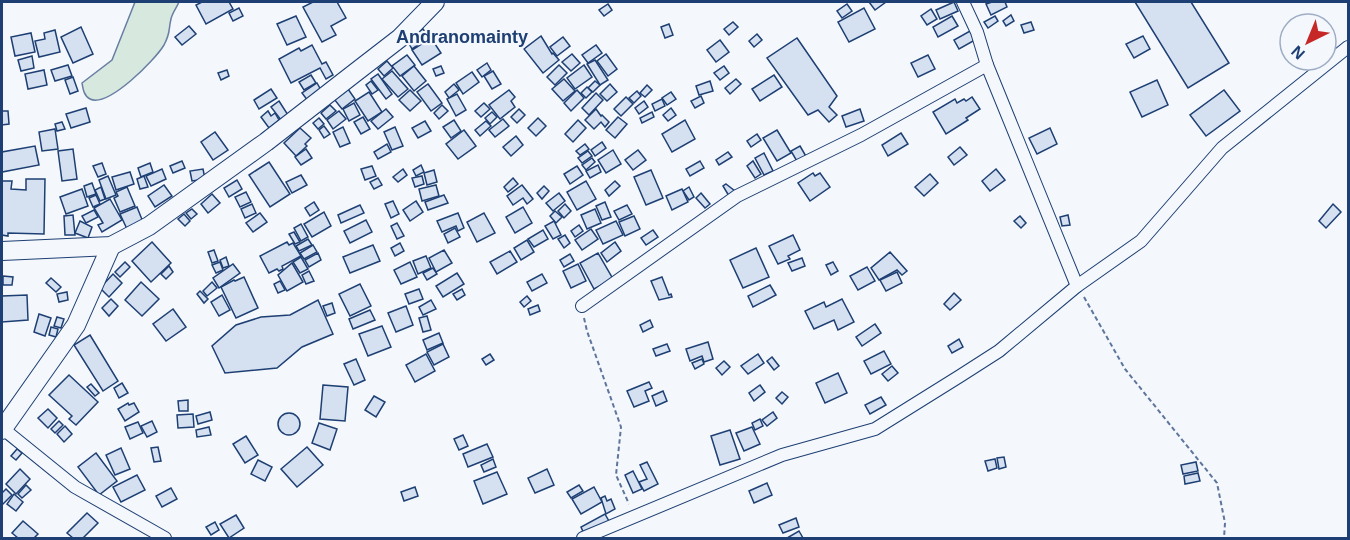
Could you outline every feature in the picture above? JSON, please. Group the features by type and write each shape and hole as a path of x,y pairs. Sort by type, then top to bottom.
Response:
{"main road":[{"path":"2,251 111,246 149,226 266,142 399,38 435,2"},
{"path":"2,429 76,325 111,246"}],"street":[{"path":"963,2 977,32 987,65 1077,286"},
{"path":"583,538 782,455 875,429 999,351 1077,286 1141,241 1222,148 1348,47"},
{"path":"582,306 737,196 861,135 987,65"},
{"path":"2,429 75,487 165,538"}],"path":[{"path":"1077,286 1125,369 1217,483 1225,524 1224,538"},
{"path":"582,306 587,331 621,427 616,475 635,516"}],"shaded area":[{"path":"135,2 179,2 172,17 166,41 151,61 119,90 98,100 90,99 83,90 82,83 112,60"}],"building":[{"path":"202,2 229,2 233,9 206,24 196,5"},
{"path":"313,2 337,2 346,18 331,26 336,35 322,42 303,7"},
{"path":"869,2 886,2 875,10"},
{"path":"954,2 958,11 940,19 936,10"},
{"path":"1005,2 1007,7 991,15 986,4"},
{"path":"1135,2 1191,2 1229,63 1188,88"},
{"path":"608,4 612,10 604,16 599,10"},
{"path":"847,4 852,11 842,18 837,11"},
{"path":"239,8 243,16 233,21 229,13"},
{"path":"864,8 875,29 849,42 838,22"},
{"path":"931,9 937,19 927,25 921,16"},
{"path":"1011,15 1014,21 1006,26 1003,21"},
{"path":"296,16 306,37 287,45 277,24"},
{"path":"952,16 958,26 938,37 933,27"},
{"path":"995,16 998,21 988,28 984,22"},
{"path":"733,22 738,27 729,35 724,29"},
{"path":"1031,22 1034,30 1024,33 1021,25"},
{"path":"669,24 673,35 665,38 661,27"},
{"path":"189,26 196,34 182,45 175,37"},
{"path":"81,27 93,54 73,63 61,37"},
{"path":"423,29 429,38 412,49 407,40"},
{"path":"55,30 60,52 39,57 35,41 45,39 44,33"},
{"path":"970,31 975,40 959,49 954,40"},
{"path":"31,33 35,52 15,56 11,37"},
{"path":"757,34 762,40 754,47 749,41"},
{"path":"541,36 552,54 559,60 543,73 524,49"},
{"path":"1143,36 1150,49 1134,58 1126,44"},
{"path":"563,37 570,46 557,56 550,47"},
{"path":"431,38 441,53 422,65 412,50"},
{"path":"797,38 837,96 829,107 837,115 829,122 818,110 808,115 767,58"},
{"path":"720,40 729,52 716,62 707,50"},
{"path":"312,45 322,64 326,62 333,75 326,79 320,68 291,83 279,59 299,48 301,51"},
{"path":"596,45 602,53 588,63 582,55"},
{"path":"572,54 580,63 571,71 562,62"},
{"path":"606,54 617,69 608,76 597,61"},
{"path":"407,55 415,65 400,76 392,66"},
{"path":"928,55 935,69 918,77 911,63"},
{"path":"32,56 34,68 21,71 18,60"},
{"path":"595,60 608,80 600,85 587,64"},
{"path":"387,61 393,68 384,76 378,69"},
{"path":"487,63 491,70 482,77 477,70"},
{"path":"68,65 72,76 55,81 51,70"},
{"path":"559,65 567,73 555,85 547,77"},
{"path":"584,65 592,77 575,89 567,78"},
{"path":"414,66 426,81 414,91 402,76"},
{"path":"441,66 444,73 436,76 433,69"},
{"path":"724,66 729,73 720,80 714,73"},
{"path":"44,70 47,85 28,89 25,74"},
{"path":"227,70 229,76 221,80 218,73"},
{"path":"392,71 408,89 398,97 382,79"},
{"path":"493,71 501,84 492,89 484,76"},
{"path":"472,72 479,82 463,94 456,83"},
{"path":"378,74 392,94 386,99 371,79"},
{"path":"311,75 316,83 304,90 299,82"},
{"path":"774,75 782,87 760,101 752,89"},
{"path":"73,77 78,91 70,94 65,80"},
{"path":"564,79 575,91 563,101 552,89"},
{"path":"736,79 741,84 730,94 725,88"},
{"path":"1157,80 1168,105 1142,117 1130,92"},
{"path":"371,81 378,90 372,94 366,85"},
{"path":"595,81 600,85 593,92 588,88"},
{"path":"710,81 713,91 699,95 696,86"},
{"path":"317,83 322,92 308,101 302,93"},
{"path":"428,84 442,103 431,111 417,92"},
{"path":"454,84 459,90 449,98 445,92"},
{"path":"610,84 617,92 607,101 600,94"},
{"path":"647,85 652,90 645,97 640,93"},
{"path":"587,87 592,92 586,98 581,93"},
{"path":"271,89 277,98 259,109 254,100"},
{"path":"348,89 355,99 342,109 334,99"},
{"path":"410,90 421,101 410,111 399,100"},
{"path":"509,90 515,97 511,101 515,107 500,119 489,105"},
{"path":"577,90 584,98 571,111 564,103"},
{"path":"1224,90 1240,111 1206,136 1190,115"},
{"path":"637,91 641,96 634,103 629,98"},
{"path":"369,92 382,112 368,121 355,101"},
{"path":"671,92 676,99 667,105 662,98"},
{"path":"596,93 603,100 589,115 582,108"},
{"path":"457,94 466,110 456,116 447,99"},
{"path":"701,96 704,103 695,108 691,101"},
{"path":"626,97 633,104 621,116 614,109"},
{"path":"972,97 980,109 946,134 933,112 955,99 957,103"},
{"path":"662,99 665,106 655,111 652,104"},
{"path":"279,101 288,115 281,120 271,107"},
{"path":"644,101 648,107 639,114 635,108"},
{"path":"354,103 360,115 349,121 343,109"},
{"path":"484,103 490,109 481,117 475,111"},
{"path":"330,105 336,111 326,119 321,113"},
{"path":"442,105 448,111 439,119 434,113"},
{"path":"86,108 90,122 71,128 66,114"},
{"path":"671,108 676,115 668,121 663,115"},
{"path":"386,109 393,117 378,129 371,121"},
{"path":"519,109 525,115 517,123 511,117"},
{"path":"596,109 609,122 605,127 601,122 594,129 585,120"},
{"path":"860,109 864,121 846,127 842,116"},
{"path":"2,111 8,111 9,124 2,125"},
{"path":"268,111 271,116 275,113 279,120 269,128 261,117"},
{"path":"339,111 346,119 333,129 327,120"},
{"path":"492,112 497,117 490,124 485,118"},
{"path":"652,112 654,117 642,123 640,118"},
{"path":"363,117 370,129 361,134 354,122"},
{"path":"618,117 627,124 615,138 606,130"},
{"path":"319,118 324,124 318,129 313,123"},
{"path":"538,118 546,126 536,136 528,128"},
{"path":"503,119 509,126 495,137 489,130"},
{"path":"454,120 461,131 451,138 443,127"},
{"path":"578,120 586,128 573,142 565,134"},
{"path":"685,120 695,139 672,152 662,134"},
{"path":"425,121 431,131 418,138 412,128"},
{"path":"486,121 491,126 480,136 475,130"},
{"path":"62,122 65,129 57,131 55,124"},
{"path":"324,126 330,134 324,138 319,130"},
{"path":"343,127 350,143 340,147 333,132"},
{"path":"395,127 403,146 392,150 384,132"},
{"path":"300,128 311,138 305,144 307,146 296,156 284,143"},
{"path":"1050,128 1057,144 1037,154 1029,138"},
{"path":"55,129 58,149 42,151 39,132"},
{"path":"464,130 476,146 458,159 446,144"},
{"path":"777,130 791,153 777,161 763,138"},
{"path":"215,132 228,150 213,160 201,142"},
{"path":"901,133 908,144 888,156 882,145"},
{"path":"757,134 761,140 751,147 747,141"},
{"path":"516,136 523,145 511,156 503,147"},
{"path":"602,142 606,148 595,156 591,150"},
{"path":"387,144 391,152 378,159 374,152"},
{"path":"585,144 589,149 580,155 576,151"},
{"path":"35,146 39,165 2,172 2,152"},
{"path":"800,146 807,158 798,163 791,151"},
{"path":"960,147 967,155 954,165 948,157"},
{"path":"73,149 77,179 62,181 58,151"},
{"path":"306,149 312,158 301,165 295,157"},
{"path":"613,150 621,164 606,173 598,160"},
{"path":"638,150 646,160 633,170 625,160"},
{"path":"588,151 592,156 582,163 578,158"},
{"path":"728,152 732,157 719,165 716,160"},
{"path":"764,153 773,171 764,175 755,158"},
{"path":"592,158 595,162 586,170 582,165"},
{"path":"182,161 185,168 173,173 170,166"},
{"path":"700,161 704,168 690,176 686,169"},
{"path":"753,161 761,174 755,178 747,166"},
{"path":"269,162 290,194 270,207 249,175"},
{"path":"102,163 106,174 98,177 93,166"},
{"path":"150,163 153,172 141,177 138,168"},
{"path":"421,165 424,172 416,176 413,170"},
{"path":"598,165 601,172 590,178 586,171"},
{"path":"372,166 376,176 365,180 361,169"},
{"path":"577,166 583,175 570,184 564,174"},
{"path":"162,169 166,179 151,186 146,176"},
{"path":"203,169 205,179 192,181 190,171"},
{"path":"403,169 407,175 398,182 393,177"},
{"path":"996,169 1005,180 990,191 982,181"},
{"path":"434,170 437,182 427,185 424,173"},
{"path":"651,170 663,198 646,205 634,177"},
{"path":"130,172 134,184 116,190 112,177"},
{"path":"813,173 815,176 820,173 830,187 810,201 798,183"},
{"path":"930,174 938,183 924,196 915,187"},
{"path":"301,175 307,185 292,193 286,182"},
{"path":"108,176 116,195 106,199 99,180"},
{"path":"144,176 148,187 140,189 137,179"},
{"path":"422,176 424,184 415,187 412,178"},
{"path":"378,178 382,185 374,189 370,182"},
{"path":"513,178 518,184 508,192 504,187"},
{"path":"26,179 45,179 44,234 8,233 8,236 2,235 2,181 12,181 11,189 26,190"},
{"path":"237,180 242,189 229,197 224,188"},
{"path":"586,181 596,199 577,210 567,192"},
{"path":"615,181 620,186 609,196 605,190"},
{"path":"92,183 96,194 87,197 84,186"},
{"path":"726,184 735,191 729,196 723,186"},
{"path":"164,185 172,196 155,207 148,196"},
{"path":"436,185 439,196 422,201 419,189"},
{"path":"522,185 533,199 527,204 523,198 513,205 507,196"},
{"path":"544,186 549,191 542,199 537,193"},
{"path":"101,187 105,199 100,201 95,190"},
{"path":"127,187 135,206 120,212 114,198 118,196 116,192"},
{"path":"689,187 694,197 689,200 683,191"},
{"path":"82,189 88,206 66,214 60,197"},
{"path":"682,189 688,202 672,210 666,196"},
{"path":"246,192 251,202 240,207 235,197"},
{"path":"559,193 565,201 553,211 546,203"},
{"path":"701,193 710,204 705,208 696,198"},
{"path":"212,194 220,203 208,213 201,204"},
{"path":"96,195 100,204 93,207 89,198"},
{"path":"444,195 448,203 428,210 425,202"},
{"path":"110,199 122,220 102,232 98,225 103,223 94,208"},
{"path":"393,201 399,214 391,218 385,204"},
{"path":"416,201 423,212 410,221 403,210"},
{"path":"314,202 319,210 310,216 305,208"},
{"path":"605,202 611,217 602,220 596,206"},
{"path":"252,204 256,213 245,218 241,209"},
{"path":"565,204 571,211 564,218 558,211"},
{"path":"1333,204 1341,212 1326,228 1319,221"},
{"path":"360,205 364,213 341,223 338,215"},
{"path":"627,205 632,214 619,220 614,211"},
{"path":"137,207 143,222 127,229 120,214"},
{"path":"523,207 532,223 515,233 506,217"},
{"path":"192,209 197,214 191,219 186,213"},
{"path":"595,209 601,223 587,229 581,215"},
{"path":"94,210 98,217 86,223 82,216"},
{"path":"555,211 562,217 556,223 550,216"},
{"path":"324,212 331,226 312,237 304,224"},
{"path":"260,213 267,222 253,232 246,223"},
{"path":"458,213 464,228 458,231 456,226 442,232 437,221"},
{"path":"484,213 495,233 477,242 467,222"},
{"path":"184,214 190,221 185,226 178,219"},
{"path":"73,215 75,235 65,235 64,216"},
{"path":"1068,215 1070,225 1062,226 1060,217"},
{"path":"634,216 640,229 625,236 619,222"},
{"path":"1020,216 1026,223 1021,228 1014,221"},
{"path":"366,220 372,232 350,243 344,231"},
{"path":"80,221 92,227 88,238 75,233"},
{"path":"554,221 561,235 553,239 545,226"},
{"path":"616,221 623,235 603,244 596,230"},
{"path":"397,223 404,236 397,239 391,226"},
{"path":"301,224 308,237 301,241 294,228"},
{"path":"579,225 583,231 575,237 571,231"},
{"path":"455,228 460,237 448,243 444,234"},
{"path":"591,229 598,239 582,250 575,240"},
{"path":"543,230 548,239 534,247 528,239"},
{"path":"653,230 658,237 646,245 641,238"},
{"path":"294,232 300,242 295,244 289,234"},
{"path":"565,235 570,243 564,248 558,239"},
{"path":"793,235 800,250 788,256 790,259 778,264 769,246"},
{"path":"308,239 312,245 299,251 296,246"},
{"path":"527,240 534,252 521,260 514,248"},
{"path":"152,242 171,263 151,282 132,261"},
{"path":"287,242 289,245 293,243 301,256 282,266 283,269 269,273 260,256"},
{"path":"615,242 621,251 607,262 601,253"},
{"path":"400,243 404,251 395,256 391,248"},
{"path":"313,245 317,252 304,259 300,253"},
{"path":"373,245 380,261 350,273 343,257"},
{"path":"756,248 769,277 743,288 730,260"},
{"path":"214,250 218,261 212,263 208,252"},
{"path":"444,250 452,263 436,272 429,258"},
{"path":"510,251 517,262 497,274 490,262"},
{"path":"890,252 907,271 902,275 897,270 879,280 871,268"},
{"path":"318,253 321,260 309,267 305,260"},
{"path":"598,253 613,279 594,289 580,263"},
{"path":"570,254 574,261 564,267 560,260"},
{"path":"426,256 431,268 418,274 413,261"},
{"path":"226,257 229,266 223,268 220,260"},
{"path":"301,257 308,269 300,273 293,262"},
{"path":"802,258 805,266 792,271 788,263"},
{"path":"125,262 130,267 120,277 115,272"},
{"path":"220,262 223,270 216,273 212,265"},
{"path":"410,262 417,277 401,284 394,270"},
{"path":"833,262 838,271 831,275 826,265"},
{"path":"292,263 303,282 287,291 278,275"},
{"path":"233,264 240,273 219,288 213,278"},
{"path":"578,264 586,281 571,288 563,271"},
{"path":"169,266 173,272 166,279 161,274"},
{"path":"867,267 875,281 858,290 850,276"},
{"path":"433,268 437,274 427,280 423,273"},
{"path":"309,271 314,281 306,284 302,275"},
{"path":"897,272 902,283 886,291 880,280"},
{"path":"457,273 464,284 443,297 436,286"},
{"path":"113,274 122,283 109,297 100,288"},
{"path":"542,274 547,283 532,291 527,282"},
{"path":"3,276 13,277 12,285 3,285"},
{"path":"244,277 258,308 236,318 221,287"},
{"path":"662,277 672,297 659,300 651,281"},
{"path":"51,278 61,287 56,292 46,283"},
{"path":"280,281 285,290 278,293 274,284"},
{"path":"141,282 159,299 142,316 125,300"},
{"path":"212,282 217,288 207,296 203,291"},
{"path":"360,284 371,306 350,316 339,294"},
{"path":"770,285 776,295 753,307 748,296"},
{"path":"419,289 423,299 409,304 405,294"},
{"path":"462,289 465,295 457,300 453,294"},
{"path":"200,291 208,299 204,303 197,294"},
{"path":"67,292 68,300 59,302 57,294"},
{"path":"954,293 961,300 950,310 944,304"},
{"path":"27,295 28,320 2,322 2,296"},
{"path":"222,295 230,310 219,316 211,302"},
{"path":"527,296 531,301 524,307 520,302"},
{"path":"111,299 118,306 109,316 102,308"},
{"path":"842,299 854,322 838,330 834,320 814,329 805,311 824,302 826,307"},
{"path":"318,300 333,334 302,347 277,368 225,373 212,346 236,325 261,317 290,315"},
{"path":"431,300 436,309 423,315 419,307"},
{"path":"332,303 335,313 327,316 323,306"},
{"path":"538,305 540,311 530,315 528,309"},
{"path":"406,306 413,325 396,332 388,313"},
{"path":"173,309 186,327 166,341 153,324"},
{"path":"370,310 375,320 353,329 349,319"},
{"path":"39,314 51,318 45,336 34,332"},
{"path":"427,316 431,330 423,332 419,318"},
{"path":"57,317 64,319 61,328 54,326"},
{"path":"650,320 653,327 643,332 640,325"},
{"path":"875,324 881,333 862,346 856,337"},
{"path":"382,326 391,347 368,356 359,334"},
{"path":"51,327 58,329 56,337 49,335"},
{"path":"439,333 443,343 427,350 423,340"},
{"path":"90,335 118,381 103,391 74,345"},
{"path":"959,339 963,347 952,353 948,346"},
{"path":"708,342 713,359 704,362 702,356 690,361 686,349"},
{"path":"443,344 449,357 434,365 427,352"},
{"path":"667,344 670,351 656,356 653,349"},
{"path":"884,351 891,364 871,374 864,361"},
{"path":"426,354 435,371 415,382 406,365"},
{"path":"490,354 494,360 486,365 482,359"},
{"path":"758,354 764,363 748,374 741,366"},
{"path":"772,357 779,366 774,370 767,361"},
{"path":"356,359 365,380 354,385 344,364"},
{"path":"702,359 704,364 695,369 692,363"},
{"path":"724,361 730,367 722,375 716,368"},
{"path":"892,366 898,373 888,381 882,374"},
{"path":"838,373 847,393 825,403 816,383"},
{"path":"69,375 98,402 76,425 69,419 72,416 49,395"},
{"path":"649,382 652,388 645,391 649,401 634,407 627,391"},
{"path":"122,383 128,393 119,398 114,388"},
{"path":"91,384 99,393 95,396 87,387"},
{"path":"323,385 348,387 345,421 320,419"},
{"path":"760,385 765,392 754,401 749,393"},
{"path":"663,391 667,401 656,406 652,396"},
{"path":"782,392 788,397 782,404 776,398"},
{"path":"374,396 385,402 376,417 365,410"},
{"path":"881,397 886,405 870,414 865,405"},
{"path":"188,400 188,411 179,411 178,401"},
{"path":"128,403 129,405 134,403 139,412 125,421 118,409"},
{"path":"48,409 57,418 48,428 38,418"},
{"path":"210,412 212,420 198,424 196,416"},
{"path":"773,412 777,418 767,426 762,420"},
{"path":"289,413 297,416 300,424 297,432 289,435 281,432 278,424 281,416"},
{"path":"193,414 194,427 178,428 177,415"},
{"path":"760,419 763,426 755,430 752,423"},
{"path":"59,421 63,425 55,433 51,429"},
{"path":"152,421 157,432 147,437 141,426"},
{"path":"138,422 143,433 130,439 125,427"},
{"path":"319,423 337,429 330,450 312,443"},
{"path":"65,426 72,434 64,442 57,434"},
{"path":"209,427 211,435 197,437 196,430"},
{"path":"752,427 760,444 744,451 736,433"},
{"path":"730,430 740,459 720,465 711,436"},
{"path":"463,435 468,446 459,450 454,439"},
{"path":"246,436 258,455 245,463 233,444"},
{"path":"487,444 493,457 468,467 463,454"},
{"path":"158,447 161,461 154,462 151,448"},
{"path":"307,447 323,465 297,487 281,469"},
{"path":"121,448 130,469 115,475 106,455"},
{"path":"17,449 22,453 16,460 11,456"},
{"path":"96,453 117,481 99,495 78,467"},
{"path":"1004,457 1006,467 999,469 997,458"},
{"path":"493,459 496,467 484,472 481,465"},
{"path":"995,459 997,468 988,471 985,461"},
{"path":"258,460 272,467 265,481 251,474"},
{"path":"647,462 658,484 644,491 639,482 647,479 640,465"},
{"path":"1196,462 1198,471 1183,474 1181,465"},
{"path":"20,469 30,479 16,494 6,484"},
{"path":"547,469 554,485 535,493 528,478"},
{"path":"633,471 642,489 633,493 625,475"},
{"path":"497,472 507,494 483,504 474,481"},
{"path":"1198,473 1200,481 1185,484 1184,476"},
{"path":"137,475 145,490 121,502 113,487"},
{"path":"767,483 772,495 754,503 749,491"},
{"path":"26,485 31,490 22,498 18,494"},
{"path":"579,485 583,491 571,498 567,492"},
{"path":"415,487 418,496 404,501 401,492"},
{"path":"594,487 602,502 581,514 572,499"},
{"path":"171,488 177,499 162,507 156,496"},
{"path":"6,489 12,495 2,505 2,493"},
{"path":"14,494 23,502 16,511 7,504"},
{"path":"605,496 607,501 611,499 615,509 606,514 601,498"},
{"path":"87,513 98,523 83,538 73,538 67,533"},
{"path":"605,514 610,523 585,536 581,527"},
{"path":"236,515 244,528 229,538 220,524"},
{"path":"796,518 799,527 783,533 779,525"},
{"path":"23,521 38,534 34,538 18,538 12,533"},
{"path":"215,522 219,530 211,535 206,527"},
{"path":"799,531 803,538 787,538"}],"district":[{"name":"Andranomainty","path":"462,37"}]}
